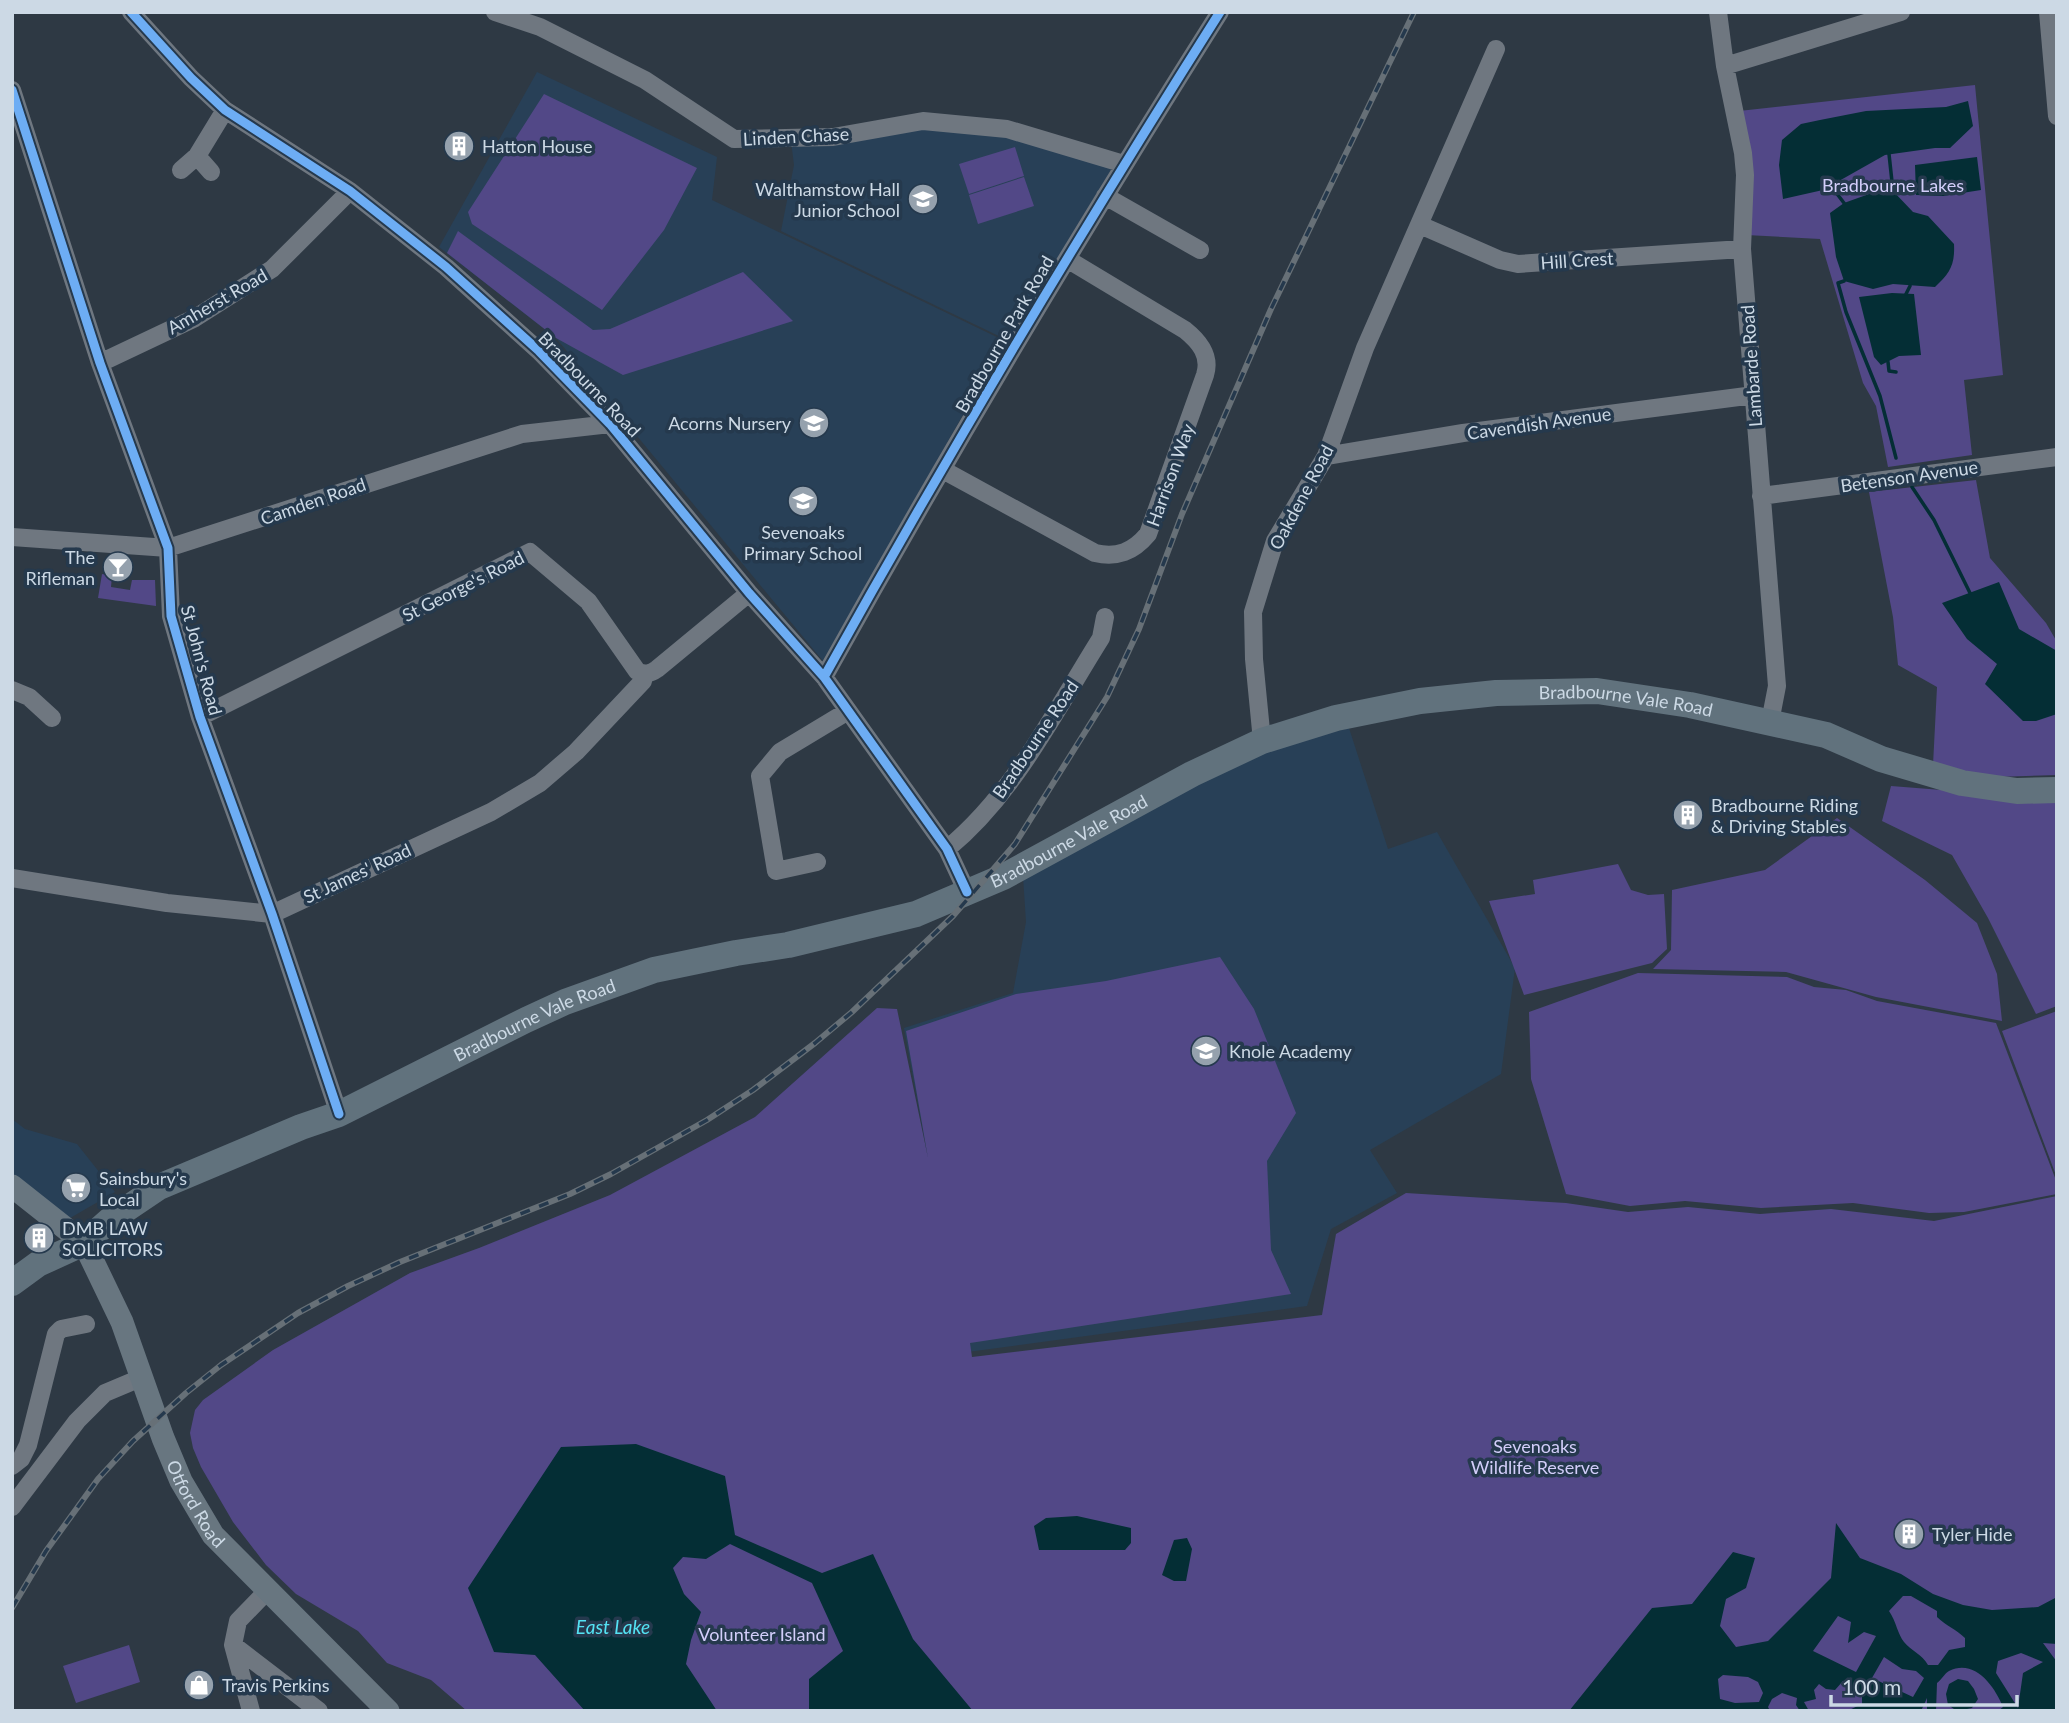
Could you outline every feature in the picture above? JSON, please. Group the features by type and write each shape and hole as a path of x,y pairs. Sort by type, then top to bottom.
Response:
{"highway":[{"name":"Bradbourne Vale Road","path":"12,1283 38,1264 84,1243 110,1220 159,1187 251,1147 339,1114 565,1002 654,970 788,945 916,914 1003,877 1192,774 1262,741 1336,718 1420,701 1496,693 1597,691 1690,705 1826,735 1881,760 1962,783 2017,791 2057,790"}],"main road":[{"path":"12,1186 84,1243"},
{"name":"Otford Road","path":"84,1243 113,1300 181,1481 213,1535 388,1711"}],"street":[{"name":"Bradbourne Road","path":"131,12 191,78 225,110 350,191 446,267 539,351 610,424 749,593 824,677 947,849 967,892"},
{"name":"Linden Chase","path":"495,12 540,27 645,80 734,139 832,137 923,121 1007,129 1124,164"},
{"name":"Bradbourne Park Road","path":"824,677 912,519 1124,164 1220,12"},
{"name":"Lambarde Road","path":"1718,12 1725,66 1743,153 1746,193 1742,249 1777,686 1770,722"},
{"path":"1725,66 1901,12"},
{"path":"2048,12 2057,116"},
{"name":"Oakdene Road","path":"1262,741 1254,659 1253,612 1275,541 1326,456 1365,348 1496,48"},
{"name":"St John's Road","path":"12,90 100,363 168,548 171,616 200,718 272,914 339,1114"},
{"path":"181,170 197,156 225,110"},
{"path":"197,156 211,172"},
{"name":"Amherst Road","path":"100,363 195,318 272,269 350,191"},
{"path":"1105,196 1200,250"},
{"name":"Hill Crest","path":"1420,225 1500,260 1518,264 1742,249"},
{"name":"Harrison Way","path":"943,470 1095,553 1111,555 1127,552 1141,543 1148,534 1206,375 1206,358 1198,341 1185,330 1067,259"},
{"name":"Cavendish Avenue","path":"1326,456 1463,433 1754,395"},
{"name":"Camden Road","path":"12,537 50,542 168,548 522,434 610,424"},
{"name":"Betenson Avenue","path":"1761,496 2057,457"},
{"name":"St George's Road","path":"200,718 530,552 588,601 637,671 644,674"},
{"path":"644,674 651,674 749,593"},
{"name":"Bradbourne Road","path":"947,849 970,830 1015,776 1101,638 1105,617"},
{"name":"St James' Road","path":"272,914 491,812 540,783 576,752 643,681 644,674"},
{"path":"12,690 29,697 52,718"},
{"path":"817,862 776,871 760,776 780,752 848,710"},
{"path":"12,878 167,903 272,914"},
{"path":"12,1466 21,1459 28,1445 55,1336 60,1330 86,1324"},
{"path":"12,1507 77,1421 105,1393 143,1377"},
{"path":"251,1711 233,1644 238,1621 268,1590"},
{"path":"233,1644 319,1711"}],"shaded area":[{"name":"Sevenoaks Primary School","path":"537,72 717,157 712,200 1005,341 823,661 556,338 439,247"},
{"path":"923,122 1006,133 1113,167 1009,338 1005,339 781,231 794,165 791,141"},
{"name":"Knole Academy","path":"1349,728 1388,849 1437,832 1515,968 1501,1074 1370,1150 1397,1193 1331,1229 1307,1306 960,1353 904,1028 1013,993 1026,922 1023,876 1166,800 1272,748"},
{"path":"12,1119 25,1129 77,1144 115,1192 65,1221 12,1182"}],"green space":[{"name":"Bradbourne Lakes","path":"1975,85 2003,375 1964,380 1972,455 1888,467 1876,406 1863,383 1820,239 1746,235 1739,111"},
{"path":"544,94 697,168 664,230 602,310 472,224 468,212"},
{"path":"1015,147 1024,176 969,194 959,164"},
{"path":"1024,177 1034,206 978,224 969,195"},
{"path":"458,231 593,330 610,329 743,272 793,321 623,375 556,338 447,253"},
{"path":"1976,480 1990,558 2046,623 2057,642 2057,775 1963,778 1933,765 1937,687 1898,665 1893,617 1869,492"},
{"path":"102,574 112,576 111,587 130,590 132,580 155,580 156,606 98,598"},
{"path":"1891,786 2057,799 2057,1006 2036,1014 1988,918 1952,855 1882,821"},
{"path":"1837,818 1925,880 1977,923 1997,974 2002,1021 1876,997 1786,972 1653,969 1671,950 1672,890 1765,870"},
{"path":"1618,864 1631,890 1648,895 1664,894 1667,949 1652,963 1524,995 1489,901 1535,894 1533,880"},
{"name":"Sevenoaks Wildlife Reserve","path":"1220,957 1254,1009 1296,1113 1267,1161 1271,1250 1291,1294 970,1343 972,1357 1322,1315 1336,1234 1406,1193 1566,1203 1628,1212 1688,1207 1760,1214 1831,1209 1934,1221 2057,1196 2057,1711 467,1711 431,1680 387,1663 358,1631 296,1594 266,1565 233,1522 201,1467 190,1433 195,1410 203,1400 273,1350 410,1273 610,1195 755,1117 877,1008 897,1009 928,1158 906,1031 1016,994 1106,981"},
{"path":"1638,973 1787,977 1814,987 1846,990 1877,1001 1996,1023 2057,1183 2057,1194 1964,1212 1929,1213 1853,1203 1761,1208 1685,1201 1630,1206 1566,1194 1531,1079 1529,1012"},
{"path":"2057,1011 2057,1178 2002,1031"},
{"path":"129,1645 140,1682 76,1703 63,1666"}],"water":[{"path":"1968,101 1973,126 1950,148 1885,155 1823,190 1783,199 1779,165 1782,140 1801,124 1866,111 1946,107"},
{"path":"1977,157 1981,190 1943,196 1916,195 1915,165"},
{"path":"1883,189 1893,191 1913,212 1928,216 1954,244 1951,268 1935,287 1893,284 1873,289 1844,281 1836,257 1830,213 1844,203"},
{"path":"1892,293 1914,294 1921,355 1899,356 1881,365 1874,357 1859,297"},
{"path":"1999,582 2019,629 2057,651 2057,714 2036,721 2023,721 1985,684 1997,664 1967,639 1942,603"},
{"name":"East Lake","path":"636,1444 725,1476 735,1535 822,1573 873,1554 913,1639 973,1711 809,1711 809,1679 843,1651 812,1583 730,1544 706,1559 683,1557 673,1568 684,1594 701,1612 686,1664 717,1711 585,1711 535,1655 494,1652 468,1588 561,1447"},
{"path":"1077,1516 1131,1528 1131,1543 1125,1550 1039,1550 1034,1526 1046,1518"},
{"path":"1836,1523 1860,1558 1901,1574 1933,1594 1963,1605 1992,1610 2038,1607 2057,1597 2057,1644 2043,1643 2057,1662 2057,1711 1998,1711 2003,1707 1989,1683 1975,1671 1958,1668 1948,1672 1937,1683 1936,1711 1927,1711 1927,1698 1921,1711 1847,1711 1862,1704 1862,1697 1847,1692 1850,1684 1843,1681 1835,1690 1826,1689 1819,1684 1814,1690 1816,1699 1804,1702 1809,1711 1800,1711 1796,1705 1797,1698 1782,1693 1772,1699 1768,1707 1770,1711 1569,1711 1652,1608 1692,1604 1733,1552 1755,1558 1746,1588 1726,1599 1720,1626 1736,1647 1768,1641 1831,1578","holes":["1903,1596 1911,1596 1937,1611 1937,1617 1965,1638 1965,1647 1949,1650 1938,1665 1928,1665 1904,1642 1889,1611","1838,1616 1851,1622 1848,1643 1864,1632 1876,1636 1856,1672 1813,1651","2021,1653 2043,1662 2023,1673 2018,1708 1996,1673 1998,1661","1884,1657 1902,1669 1916,1671 1924,1678 1913,1697 1872,1678","1723,1675 1748,1677 1758,1682 1763,1693 1759,1702 1735,1703 1720,1699 1718,1679"]},
{"path":"1187,1538 1192,1549 1186,1581 1174,1581 1162,1575 1174,1540"},
{"path":"1958,1679 1968,1681 1974,1689 1978,1699 1972,1708 1957,1711 1948,1705 1946,1694 1949,1684"}],"waterway":[{"path":"1889,154 1893,191"},
{"path":"1831,186 1844,203"},
{"path":"1844,281 1838,283 1846,312 1880,396 1896,458"},
{"path":"1906,294 1910,286"},
{"path":"1888,362 1889,371 1896,372"},
{"path":"1912,487 1934,520 1970,593"}],"railway":[{"path":"12,1608 46,1551 98,1479 133,1441 221,1365 298,1313 348,1286 400,1262 570,1194 707,1120 753,1090 815,1043 852,1012 953,916 1015,844 1107,697 1139,629 1182,514 1271,309 1414,12"}],"cycle path":[{"path":"131,12 191,78 225,110 350,191 446,267 539,351 610,424 749,593 824,677 947,849 967,892"},
{"path":"824,677 1017,342 1220,12"},
{"path":"12,90 100,363 168,548 171,616 200,717 272,914 339,1114"}],"place":[{"name":"Hatton House","path":"459,146"},
{"name":"Walthamstow Hall Junior School","path":"923,199"},
{"name":"Acorns Nursery","path":"814,423"},
{"name":"Sevenoaks Primary School","path":"803,501"},
{"name":"The Rifleman","path":"118,567"},
{"name":"Bradbourne Riding & Driving Stables","path":"1688,815"},
{"name":"Knole Academy","path":"1206,1051"},
{"name":"Sainsbury's Local","path":"76,1188"},
{"name":"DMB LAW SOLICITORS","path":"39,1238"},
{"name":"Tyler Hide","path":"1909,1534"},
{"name":"Travis Perkins","path":"199,1685"}],"park label":[{"name":"Volunteer Island","path":"762,1634"}]}
